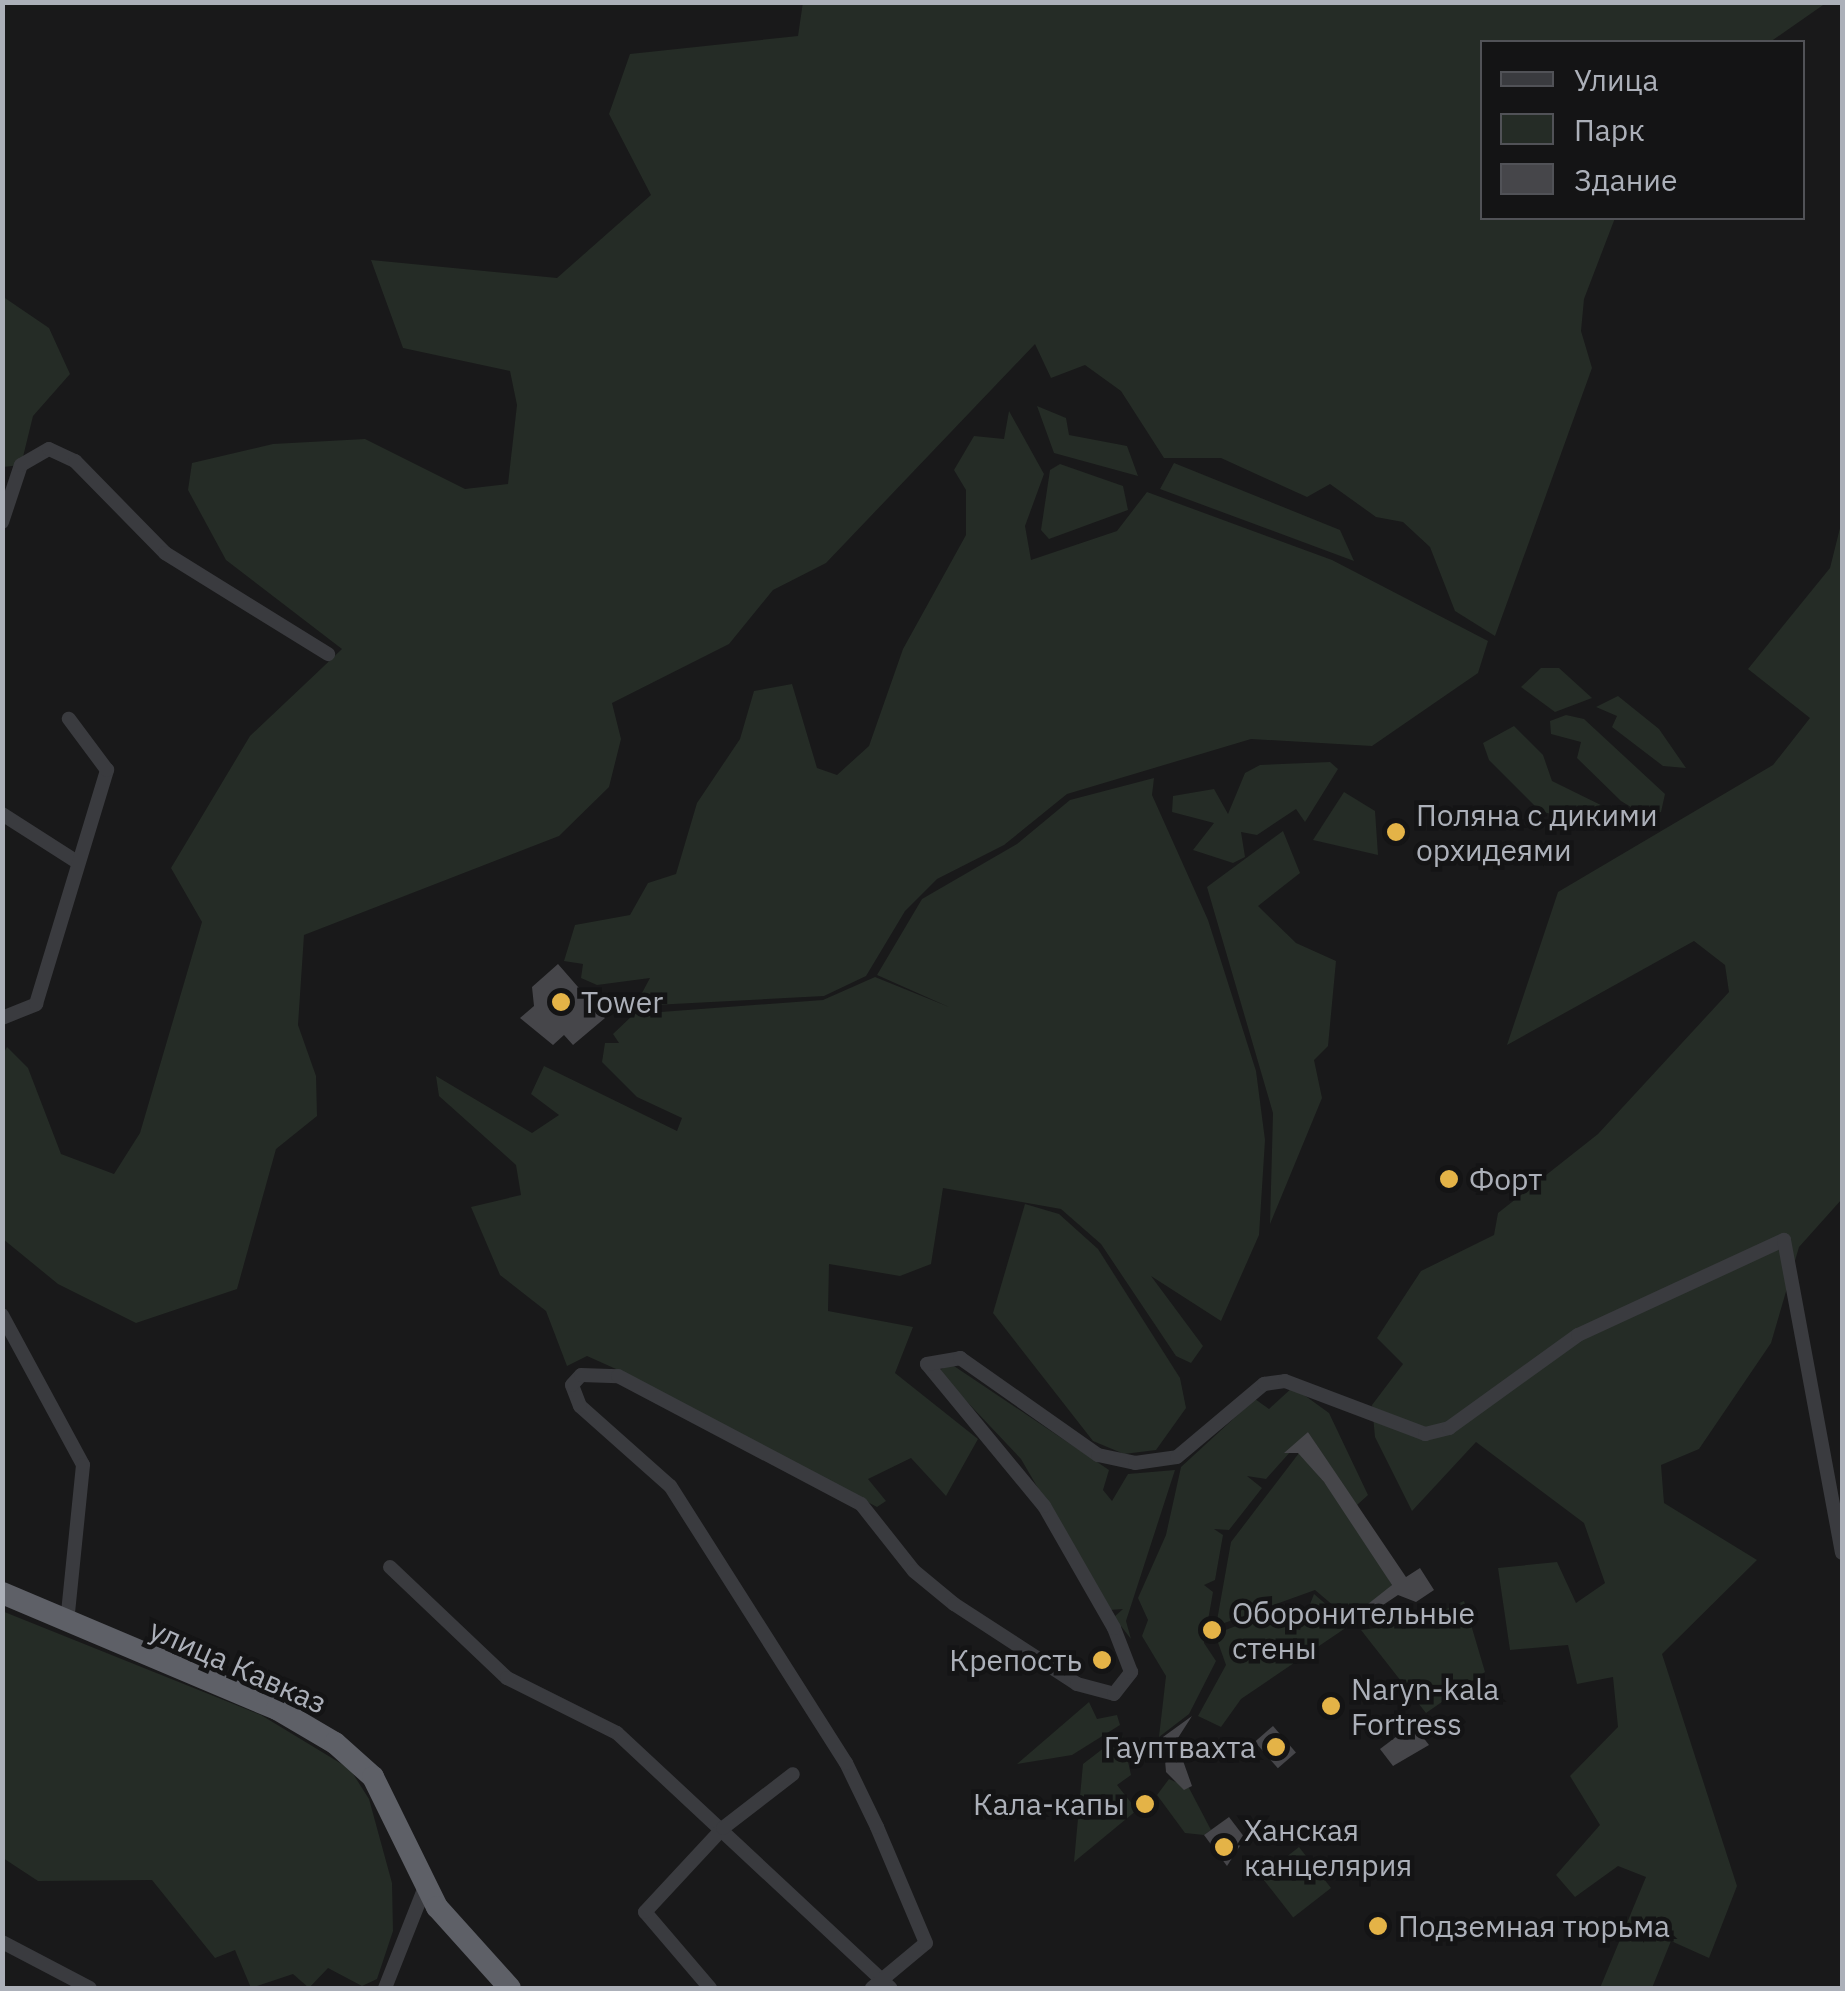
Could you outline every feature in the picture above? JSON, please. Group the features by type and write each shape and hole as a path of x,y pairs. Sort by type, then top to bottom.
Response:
{"highway":[{"name":"улица Кавказ","path":"2,1593 67,1624 277,1709 335,1743 373,1777 426,1887 510,1988"}],"street":[{"path":"2,522 21,466 49,448 75,461 166,553 328,654"},
{"path":"2,1018 36,1004 107,770 70,719"},
{"path":"2,814 76,862"},
{"path":"390,1566 507,1678 616,1733 722,1828 882,1985 926,1943 846,1762 670,1486 580,1406 572,1386 581,1375 618,1376 861,1504 914,1571 954,1604 1077,1684 1114,1694 1131,1672 1114,1628 1044,1506 927,1364 960,1358 1098,1454 1135,1463 1177,1457 1264,1384 1286,1381 1425,1434 1450,1428 1578,1335 1784,1240 1842,1553"},
{"path":"2,1315 83,1466 67,1624"},
{"path":"710,1988 644,1912 722,1828 792,1774"},
{"path":"386,1988 426,1887"},
{"path":"2,1942 90,1988"}],"green space":[{"path":"803,2 1826,3 1773,40 1480,40 1480,220 1614,220 1584,299 1581,331 1592,368 1495,636 1455,611 1430,547 1403,522 1376,517 1330,484 1307,497 1221,458 1164,458 1121,391 1085,365 1051,378 1035,344 826,563 773,590 729,644 612,703 621,739 609,787 559,836 304,935 298,1025 316,1076 317,1116 276,1149 237,1289 136,1323 58,1284 3,1239 2,1056 7,1047 28,1068 61,1154 114,1174 140,1133 202,922 171,868 250,736 342,649 226,560 188,490 192,463 273,444 365,439 465,489 508,484 517,405 510,371 403,348 371,260 557,278 651,195 609,114 630,54 798,36"},
{"path":"2,296 49,328 70,374 33,416 21,465 3,467"},
{"path":"1037,406 1066,418 1069,435 1127,446 1138,476 1054,453"},
{"path":"1009,411 1044,474 1025,526 1031,560 1117,531 1147,492 1332,560 1488,641 1478,673 1372,746 1251,739 1067,794 1004,845 937,879 905,911 866,976 824,996 635,1006 650,978 597,985 581,978 583,964 564,961 575,925 630,915 648,883 676,874 697,803 740,739 754,691 792,684 817,768 837,775 869,746 903,649 966,535 966,490 954,470 974,436 1004,439"},
{"path":"1174,463 1340,530 1354,561 1160,489"},
{"path":"1060,464 1123,486 1128,510 1049,539 1041,530 1050,470"},
{"path":"1842,520 1842,1199 1799,1247 1771,1343 1699,1449 1661,1465 1664,1503 1757,1560 1662,1654 1737,1886 1709,1958 1671,1941 1652,1988 1600,1988 1646,1877 1618,1866 1575,1897 1556,1875 1600,1825 1570,1776 1618,1727 1613,1677 1577,1684 1568,1645 1510,1650 1498,1568 1557,1562 1576,1603 1605,1583 1584,1523 1476,1442 1412,1511 1375,1437 1372,1405 1403,1364 1377,1338 1421,1271 1494,1235 1498,1213 1598,1134 1729,992 1725,965 1694,941 1507,1045 1558,892 1773,765 1810,718 1748,669 1830,568"},
{"path":"1541,668 1559,668 1592,698 1555,712 1521,687"},
{"path":"1618,696 1659,729 1686,768 1663,766 1612,727 1617,716 1596,707"},
{"path":"1566,715 1584,719 1665,794 1661,812 1644,815 1621,801 1577,758 1581,742 1551,734 1550,721"},
{"path":"1514,726 1543,755 1552,781 1613,811 1610,830 1540,811 1489,760 1483,743"},
{"path":"1330,762 1338,769 1305,822 1296,809 1257,835 1241,832 1245,857 1233,863 1193,850 1214,823 1172,812 1173,796 1214,789 1228,814 1245,773 1260,765"},
{"path":"1154,778 1152,795 1208,920 1256,1071 1265,1140 1259,1235 1221,1321 1151,1276 1203,1346 1191,1363 1176,1356 1101,1244 1061,1209 943,1188 931,1264 900,1276 829,1264 828,1311 913,1327 895,1373 978,1439 946,1496 911,1458 868,1479 886,1501 877,1507 616,1369 587,1356 567,1366 546,1311 500,1275 471,1207 521,1195 516,1165 439,1096 436,1076 532,1133 559,1115 531,1094 544,1066 677,1131 682,1118 637,1097 602,1062 605,1043 619,1043 613,1034 634,1014 823,1000 875,977 949,1007 877,975 922,899 1017,844 1070,800"},
{"path":"1344,792 1375,811 1378,855 1313,840"},
{"path":"1283,831 1300,873 1258,906 1296,943 1336,961 1328,1046 1314,1060 1322,1098 1270,1224 1273,1113 1207,887"},
{"path":"1025,1204 1059,1214 1098,1249 1180,1378 1186,1408 1156,1450 1124,1454 1093,1441 993,1313"},
{"path":"951,1364 1109,1470 1103,1490 1112,1501 1128,1474 1175,1470 1126,1621 1131,1639 1114,1617 1123,1609 1109,1610 1021,1459 938,1371"},
{"path":"1293,1387 1329,1413 1368,1495 1356,1506 1308,1432 1266,1479 1247,1476 1262,1488 1229,1530 1214,1529 1223,1535 1215,1580 1204,1585 1213,1592 1204,1643 1216,1661 1189,1714 1159,1737 1166,1676 1142,1636 1148,1620 1138,1598 1166,1535 1181,1467 1255,1399 1269,1409"},
{"path":"1299,1453 1349,1511 1392,1585 1354,1623 1315,1590 1216,1626 1231,1542"},
{"path":"1314,1594 1350,1625 1241,1699 1221,1727 1198,1716 1226,1665 1215,1634 1249,1621 1300,1630"},
{"path":"1464,1601 1485,1672 1426,1713 1361,1630 1414,1623"},
{"path":"2,1611 261,1715 350,1769 369,1799 392,1883 393,1931 377,1979 362,1986 328,1968 309,1988 293,1974 251,1988 235,1950 215,1958 152,1880 38,1881 3,1858"},
{"path":"1089,1702 1097,1719 1117,1715 1120,1725 1072,1755 1017,1764"},
{"path":"1122,1734 1131,1775 1117,1785 1137,1810 1074,1862 1083,1764"},
{"path":"1169,1779 1189,1788 1211,1830 1204,1835 1185,1833 1157,1795"},
{"path":"1299,1847 1331,1888 1293,1918 1261,1877"}],"building":[{"name":"Tower","path":"558,964 605,1018 573,1045 564,1035 553,1045 520,1018 534,1006 532,987"},
{"path":"1308,1432 1406,1577 1420,1568 1434,1590 1416,1602 1398,1595 1374,1611 1368,1604 1392,1585 1324,1482 1298,1453 1284,1453"},
{"path":"1192,1716 1176,1741 1192,1786 1184,1790 1166,1772 1163,1737"},
{"path":"1413,1724 1429,1745 1393,1766 1380,1749"},
{"name":"Гауптвахта","path":"1273,1726 1296,1752 1278,1768 1255,1742"},
{"name":"Ханская канцелярия","path":"1229,1817 1245,1838 1227,1866 1204,1835"}],"place":[{"name":"Поляна с дикими орхидеями","path":"1396,832"},
{"name":"Tower","path":"561,1002"},
{"name":"Форт","path":"1449,1179"},
{"name":"Оборонительные стены","path":"1212,1630"},
{"name":"Крепость","path":"1102,1660"},
{"name":"Naryn-kala Fortress","path":"1331,1706"},
{"name":"Гауптвахта","path":"1276,1747"},
{"name":"Кала-капы","path":"1145,1804"},
{"name":"Ханская канцелярия","path":"1224,1847"},
{"name":"Подземная тюрьма","path":"1378,1926"}]}
